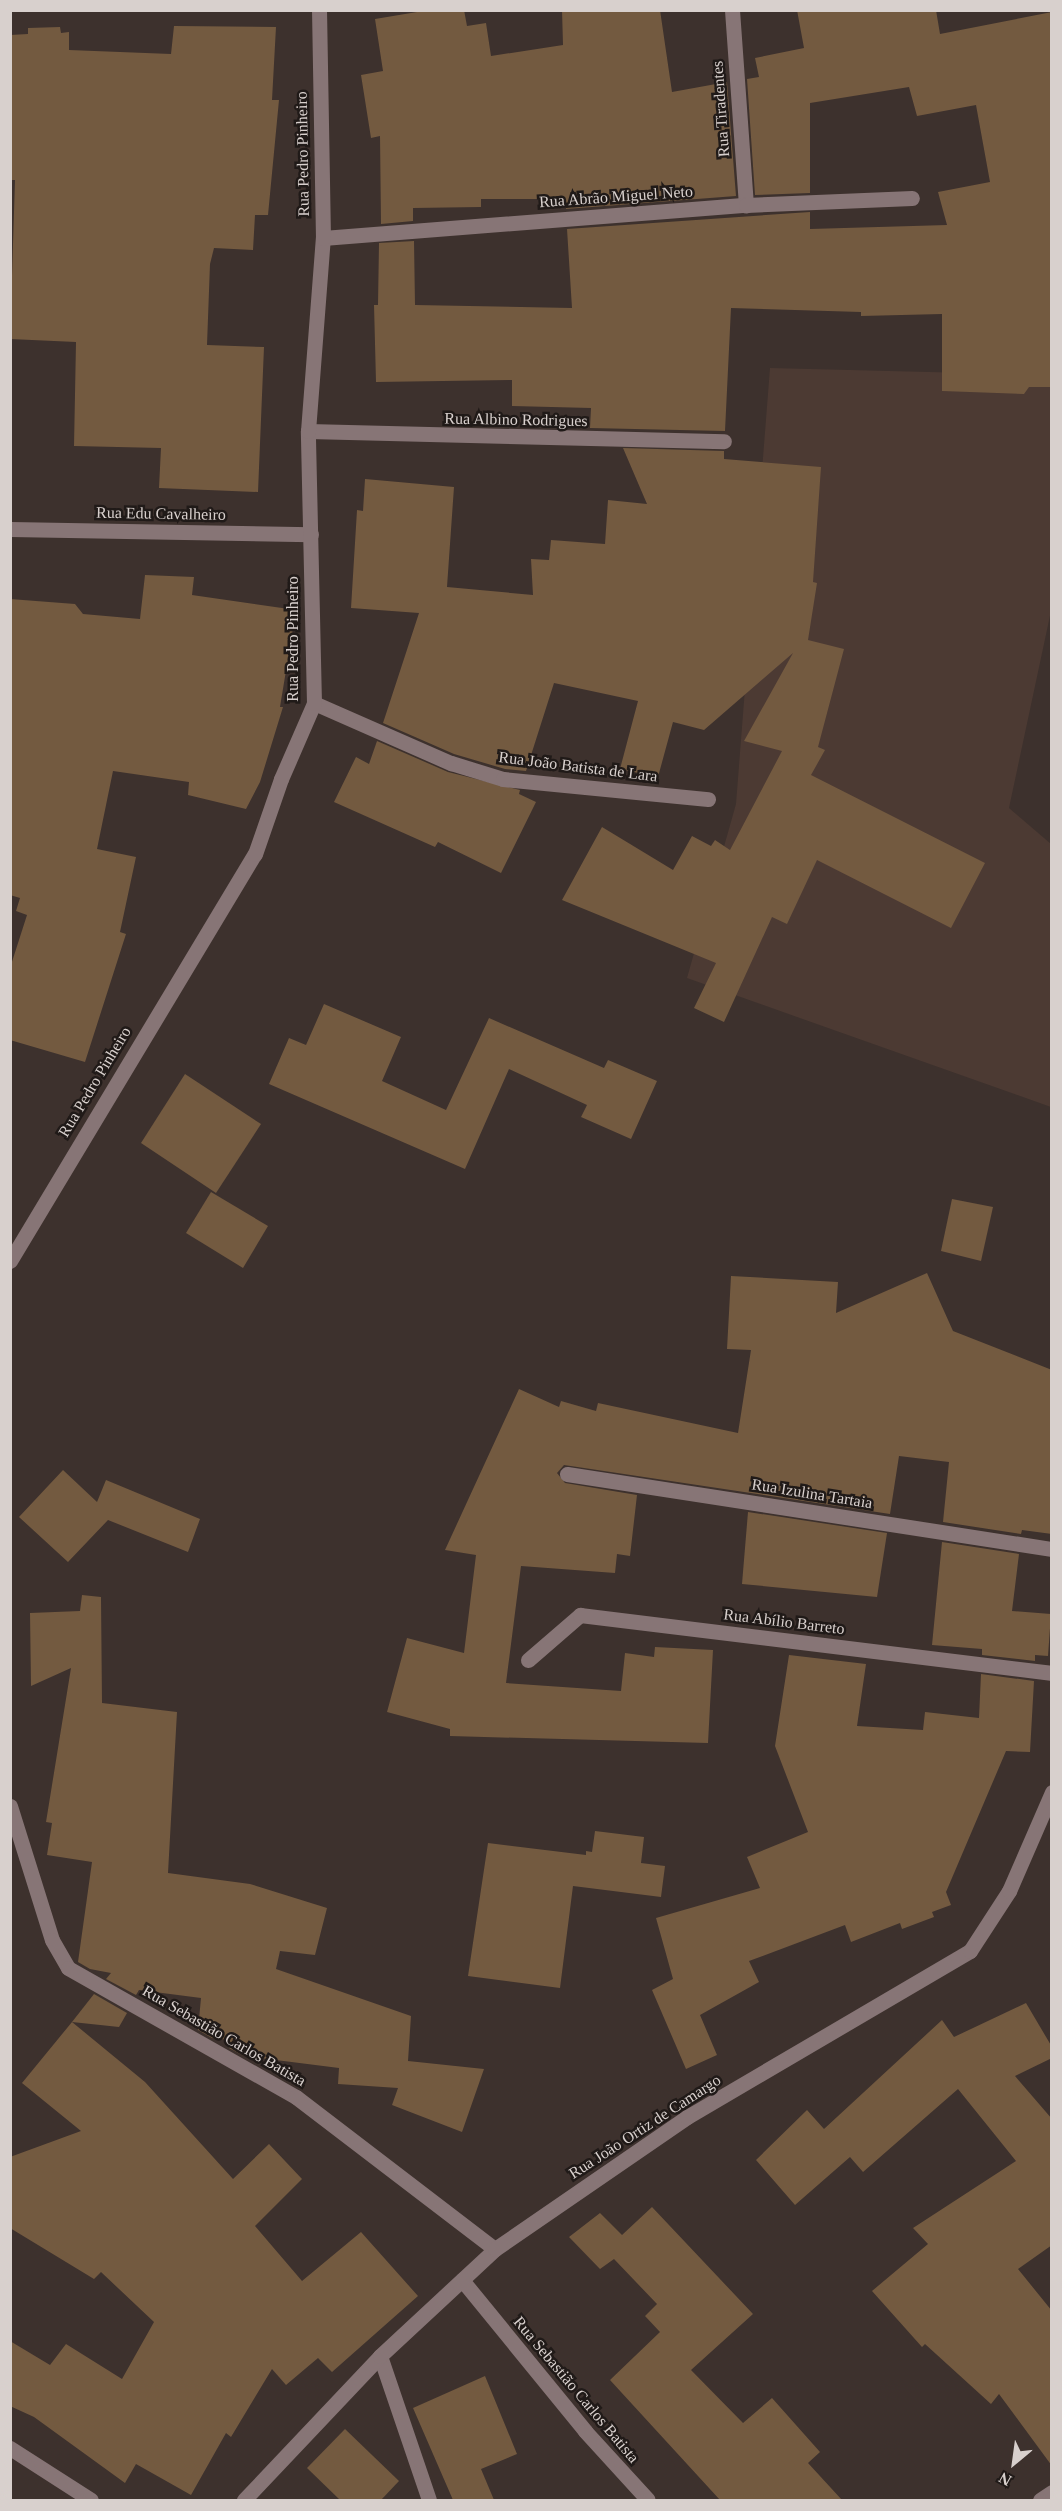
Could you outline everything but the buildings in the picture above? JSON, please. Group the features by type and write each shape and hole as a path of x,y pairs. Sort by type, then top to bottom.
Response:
{"street":[{"name":"Rua Pedro Pinheiro","path":"10,1261 255,854 281,778 314,703 308,431 323,238 319,10"},
{"name":"Rua Tiradentes","path":"732,10 746,205"},
{"name":"Rua Abrão Miguel Neto","path":"323,238 746,205 912,198"},
{"name":"Rua Albino Rodrigues","path":"308,431 724,441"},
{"name":"Rua Edu Cavalheiro","path":"10,529 312,534"},
{"name":"Rua João Batista de Lara","path":"314,703 451,763 502,779 708,799"},
{"name":"Rua Izulina Tartaia","path":"567,1474 1052,1549"},
{"name":"Rua Abílio Barreto","path":"528,1660 580,1615 1052,1673"},
{"name":"Rua João Ortiz de Camargo","path":"244,2500 380,2356 495,2249 687,2117 970,1951 1010,1891 1052,1792"},
{"name":"Rua Sebastião Carlos Batista","path":"10,1806 52,1940 68,1968 296,2097 495,2249"},
{"name":"Rua Sebastião Carlos Batista","path":"462,2280 644,2499"},
{"path":"380,2356 429,2500"},
{"path":"10,2448 91,2500"},
{"path":"1040,2500 1052,2492"}],"shaded area":[{"path":"770,368 1051,375 1051,611 1009,808 1051,844 1051,1107 687,978 736,804"}]}
